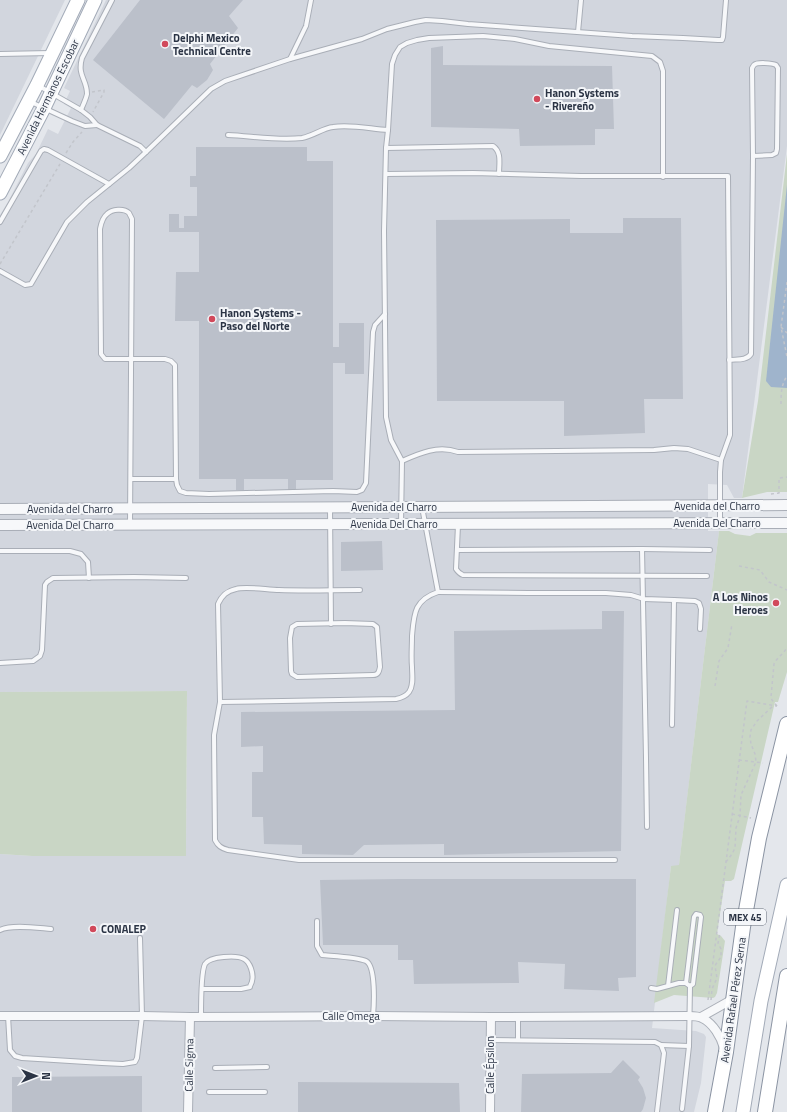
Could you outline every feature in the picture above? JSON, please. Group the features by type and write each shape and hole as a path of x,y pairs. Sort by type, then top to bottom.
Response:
{"highway":[{"name":"Avenida Rafael Pérez Serna","path":"715,1112 726,1052 743,927 759,838 787,724"},
{"path":"765,1112 787,976"}],"main road":[{"name":"Avenida Hermanos Escobar","path":"0,156 37,85 78,0"},
{"name":"Avenida Hermanos Escobar","path":"0,193 44,108 95,0"},
{"name":"MEX 45","path":"743,1112 754,1035 787,885"}],"street":[{"name":"Avenida del Charro","path":"0,509 787,506"},
{"name":"Avenida Del Charro","path":"0,525 787,523"},
{"path":"726,1052 723,1042 716,1031 701,1017 734,999"},
{"name":"Calle Omega","path":"4,1016 701,1017"},
{"name":"Calle Sigma","path":"188,1112 190,1017"},
{"name":"Calle Épsilon","path":"490,1112 491,1017"}],"lane":[{"path":"81,110 86,94 80,72 80,65 82,58 112,0"},
{"path":"290,59 306,26 311,0"},
{"path":"578,32 581,0"},
{"path":"0,271 25,285 31,284 67,222 87,202 129,168 211,89 225,81 290,59 426,20 632,36 722,40 726,0"},
{"path":"401,524 402,461 391,440 386,417 384,231 386,148 392,64 400,47 407,43 430,38 482,36 515,39 549,46 652,56 660,62 663,71 663,177"},
{"path":"0,54 52,53"},
{"path":"730,360 746,359 752,354 752,68 757,64 773,64 778,68 777,149 776,153 772,155 753,156"},
{"path":"37,85 81,110 97,125 140,146 146,152"},
{"path":"29,101 85,126 97,125"},
{"path":"228,135 283,139 302,138 332,127 343,126 388,130"},
{"path":"386,148 493,146 499,153 499,174"},
{"path":"0,222 44,149 109,184"},
{"path":"386,174 499,174 663,177 728,176 730,435 721,460 720,523"},
{"path":"130,525 129,508 131,479 132,359 132,219 128,213 122,210 111,210 107,213 103,219 100,229 101,354 105,358 132,359 165,359 176,365 176,479 180,491 186,493 209,494 334,491 357,492 362,490 366,483 373,332 375,325 385,314"},
{"path":"402,461 433,449 452,450 458,452 654,450 674,448 688,449 721,460"},
{"path":"131,479 176,479"},
{"path":"330,507 330,624"},
{"path":"422,507 438,592"},
{"path":"458,524 457,571 463,575 707,576"},
{"path":"642,549 644,599 646,827"},
{"path":"457,550 710,550"},
{"path":"0,551 70,551 81,554 88,562 89,578"},
{"path":"0,663 33,661 40,656 42,650 45,585 53,578 186,578"},
{"path":"360,590 278,590 237,588 224,594 218,604 220,702 214,735 215,840 217,845 228,850 299,860 615,860"},
{"path":"220,702 396,699 407,694 412,687 412,653 415,610 428,595 438,592 606,593 631,595 644,599 695,601 699,603 701,609 700,629"},
{"path":"672,725 674,600"},
{"path":"297,624 330,624 373,624 377,627 380,667 377,674 297,677 292,674 290,638 292,627 297,624"},
{"path":"668,986 677,910"},
{"path":"651,988 657,989 679,983 688,984 693,984 700,915 696,914 694,917 688,984 689,1046 682,1109"},
{"path":"317,921 316,946 322,955 360,959 367,962 371,967 374,992 373,1016"},
{"path":"0,930 8,927 51,929"},
{"path":"4,1016 10,1050 14,1056 22,1058 123,1064 135,1062 137,1058 142,1016 140,938"},
{"path":"201,1017 202,989 205,965 208,960 217,957 237,958 244,959 250,965 252,981 250,987 241,989 202,989"},
{"path":"518,1017 518,1040"},
{"path":"490,1040 655,1042 661,1045 689,1046"},
{"path":"657,1112 664,1053 661,1045"},
{"path":"215,1068 267,1067"},
{"path":"209,1092 266,1092"}],"path":[{"path":"90,117 104,90"},
{"path":"0,264 63,158 85,126"},
{"path":"787,282 781,327 787,357"},
{"path":"781,327 787,333"},
{"path":"781,404 781,390 787,376"},
{"path":"771,494 779,493 779,478 787,477"},
{"path":"739,566 760,570 769,582 787,590"},
{"path":"715,686 719,661 728,648 732,624"},
{"path":"725,862 735,848 736,828 740,816 741,795 756,762 751,744 751,730 757,721 774,705 777,706 771,697 774,664 787,647"},
{"path":"708,1000 747,701 774,705"},
{"path":"739,760 763,763"},
{"path":"732,814 751,818"},
{"path":"711,1000 712,989 717,978 715,966 721,957 721,950 718,943 720,933"}],"shaded area":[{"path":"0,0 65,0 0,135"},
{"path":"106,0 787,0 787,146 742,498 734,498 727,485 708,484 708,531 719,531 679,866 671,866 652,1028 696,1031 704,1034 706,1037 701,1083 694,1112 0,1112 0,854 32,856 186,856 187,691 0,692 0,215 28,163 36,154 48,129 58,134 71,108 64,104 70,91 64,88"}],"green space":[{"path":"787,154 787,492 767,492 742,498 758,401"},
{"path":"719,531 729,531 735,534 750,536 756,533 787,533 787,672 778,702 775,702 734,879 731,881 725,881 717,934 725,941 717,993 713,998 674,995 654,1003 671,866 679,865"},
{"path":"187,691 186,856 32,856 0,854 0,692"}],"water":[{"path":"787,185 787,388 771,387 766,381"}],"building":[{"name":"Delphi Mexico Technical Centre","path":"140,0 243,0 229,16 238,28 210,64 213,70 207,80 197,88 192,85 164,119 93,60"},
{"path":"443,46 443,65 612,66 614,129 595,129 595,145 520,146 519,129 431,127 431,48"},
{"path":"196,147 307,147 307,161 333,161 333,347 339,347 339,323 364,323 364,374 345,374 345,363 333,363 333,480 296,480 296,490 288,490 288,479 244,479 244,490 236,490 236,479 199,479 199,321 175,321 176,272 199,272 199,232 169,232 169,214 179,214 179,228 184,228 184,216 197,216 197,187 190,187 190,176 196,176"},
{"path":"623,218 681,218 683,399 644,399 645,433 564,436 564,401 437,401 436,220 570,219 570,233 623,233"},
{"path":"382,541 383,570 341,571 341,542"},
{"path":"602,611 624,611 621,851 444,855 444,844 364,845 353,855 302,854 302,845 264,844 263,817 252,817 252,772 263,772 263,746 241,747 241,712 455,710 454,631 602,629"},
{"path":"636,879 636,977 618,978 619,991 564,989 565,964 518,962 519,983 414,984 413,960 398,960 398,945 323,945 320,880"},
{"path":"623,1060 640,1077 638,1080 643,1088 646,1098 641,1112 521,1112 522,1074 611,1073"},
{"path":"142,1076 142,1112 12,1112 12,1077"},
{"path":"298,1082 459,1083 460,1112 298,1112"}],"place":[{"name":"Delphi Mexico Technical Centre","path":"165,44"},
{"name":"Hanon Systems - Rivereño","path":"537,99"},
{"name":"Hanon Systems - Paso del Norte","path":"212,319"},
{"name":"A Los Ninos Heroes","path":"776,603"},
{"name":"CONALEP","path":"93,929"}]}
